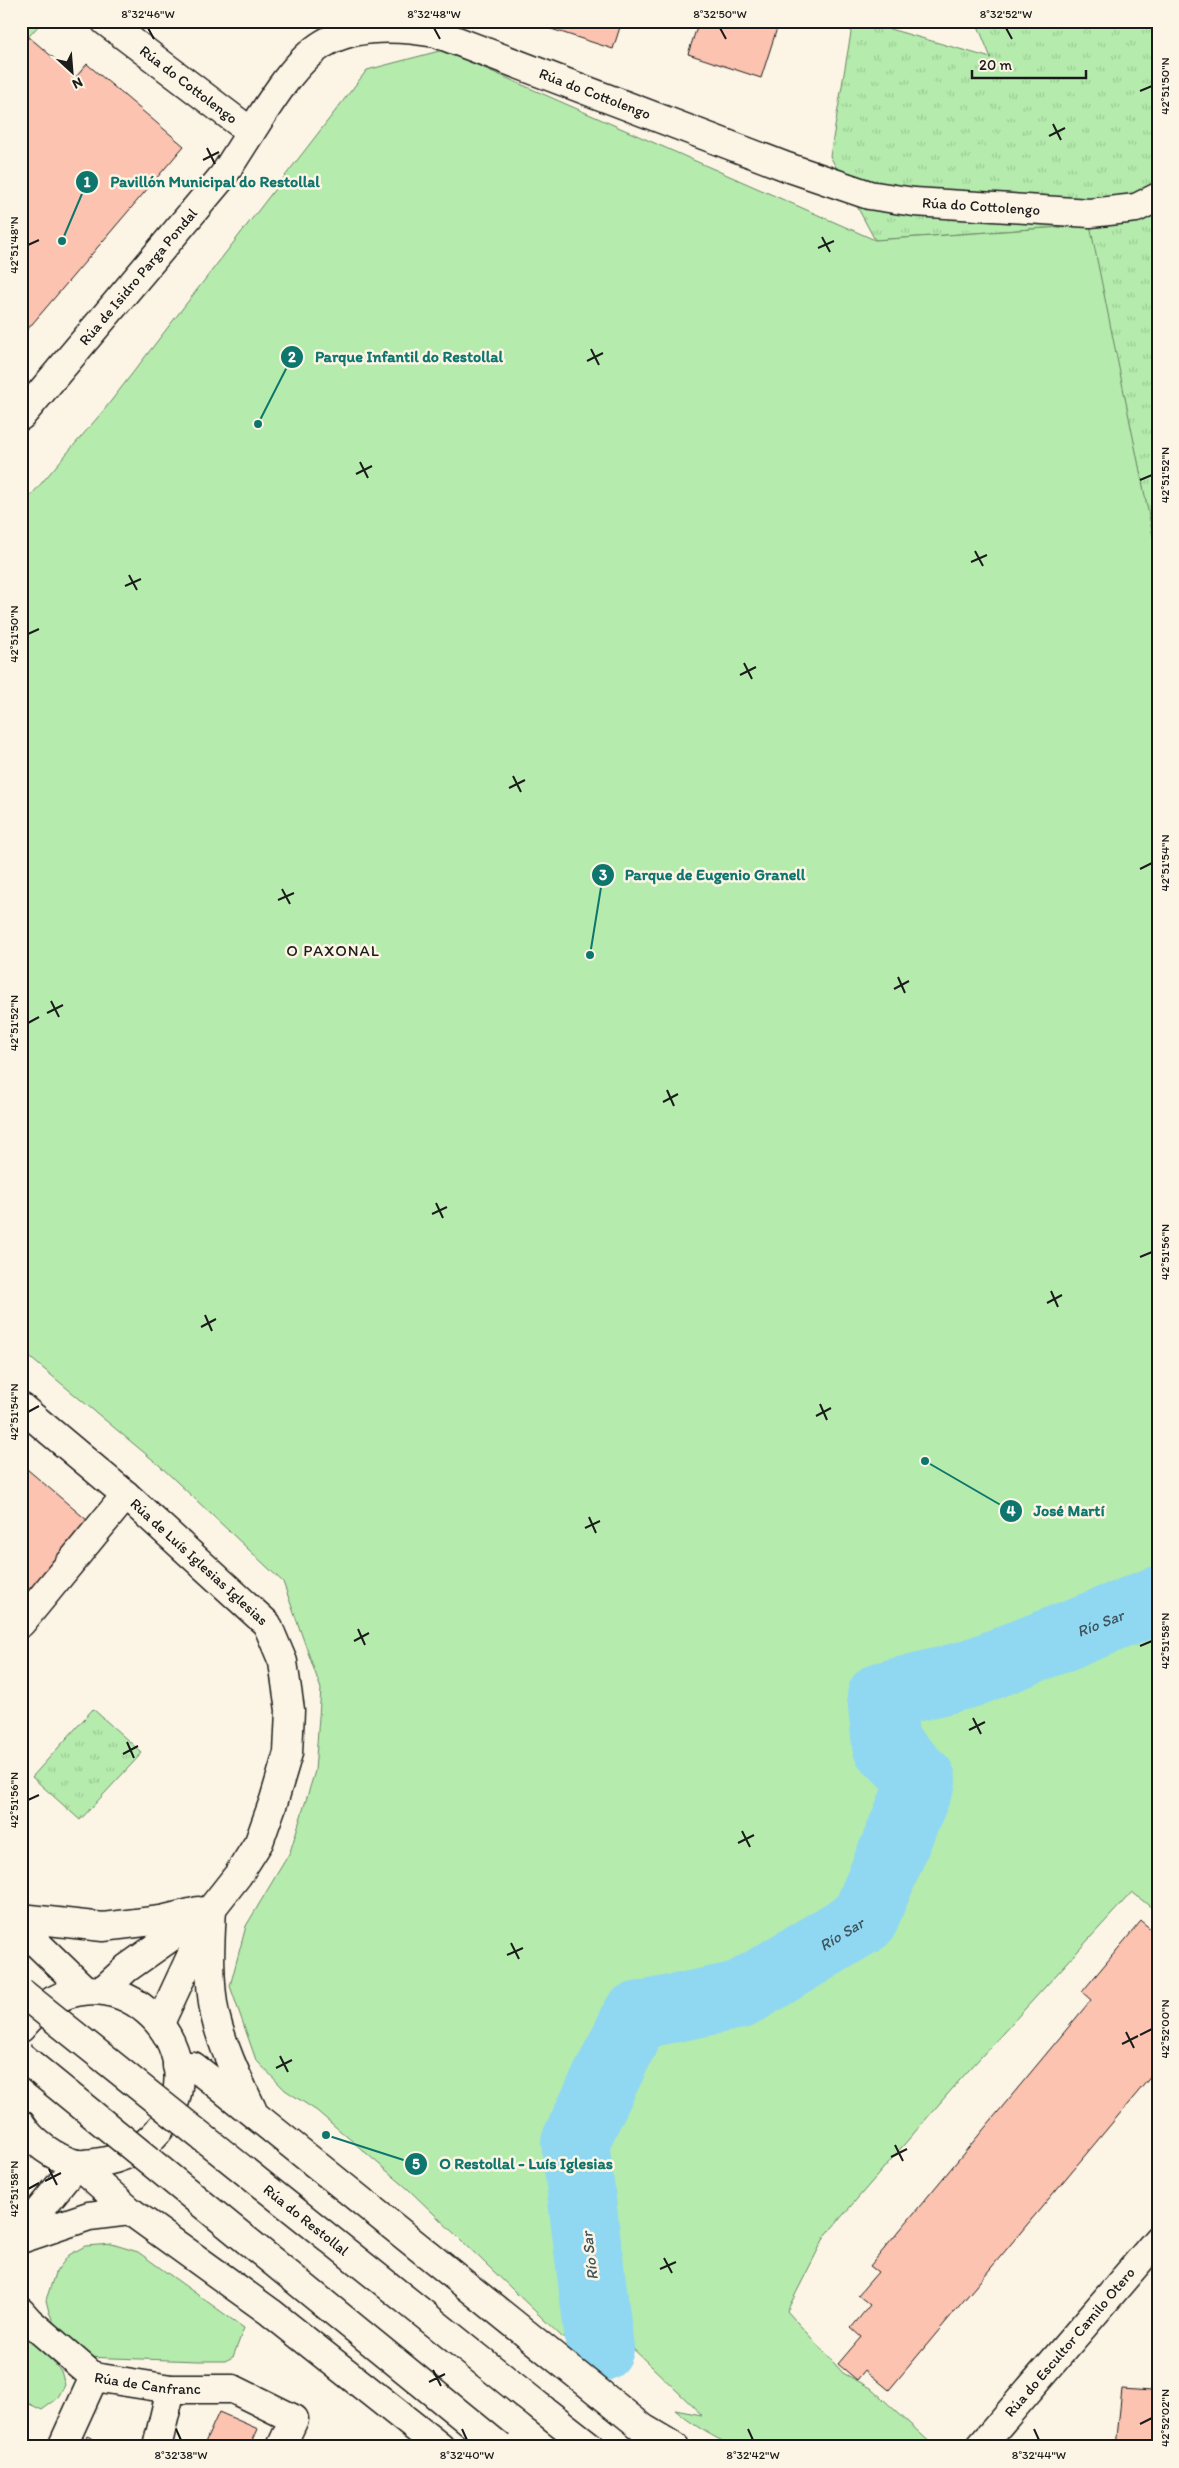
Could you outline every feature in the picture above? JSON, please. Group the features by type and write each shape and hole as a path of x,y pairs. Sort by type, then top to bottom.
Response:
{"street":[{"name":"Rúa do Cottolengo","path":"105,21 251,132 268,105 307,56 324,43 344,34 396,28 414,29 436,33 787,166 869,195 914,202 1090,213 1136,208 1158,198"},
{"name":"Rúa de Isidro Parga Pondal","path":"21,416 223,176 251,132"},
{"name":"Rúa de Luís Iglesias Iglesias","path":"21,1406 126,1495 267,1624 283,1662 290,1710 288,1753 274,1800 259,1842 238,1875 212,1908 160,2023"},
{"name":"Rúa de Luís Iglesias Iglesias","path":"21,1623 126,1495"},
{"name":"Rúa de Luís Iglesias Iglesias","path":"94,1990 212,1908"},
{"path":"21,1918 103,1927 161,1920 212,1908 210,1967 216,2015 231,2061 254,2112"},
{"path":"21,1928 94,1990 135,2001 160,2023 171,2043 177,2066 177,2094 167,2119 149,2141 126,2155 100,2162 77,2164 21,2233"},
{"path":"21,2028 35,2011 58,1997 94,1990"},
{"name":"Rúa do Restollal","path":"21,1992 591,2447"},
{"path":"21,2056 500,2447"},
{"path":"177,2066 192,2066 254,2112 643,2428 675,2447"},
{"path":"23,2134 47,2150 77,2164 130,2212 270,2312 440,2447"},
{"path":"21,2239 90,2216 130,2212"},
{"name":"Rúa do Escultor Camilo Otero","path":"980,2447 1158,2239"},
{"name":"Rúa de Canfranc","path":"21,2312 94,2377 172,2390 233,2389 294,2419 281,2447"},
{"path":"62,2447 94,2377"},
{"path":"157,2447 172,2390"}],"green space":[{"path":"21,21 36,21 40,24 21,45"},
{"path":"853,21 862,21 991,58 976,21 1158,21 1158,560 1089,225 875,240 830,156"},
{"path":"443,50 875,240 1090,225 1158,560 1158,1913 1132,1892 959,2081 825,2236 787,2311 843,2373 871,2388 935,2447 735,2447 711,2435 675,2410 702,2415 626,2342 563,2338 408,2189 317,2111 285,2090 256,2060 230,1986 246,1926 290,1852 315,1771 321,1689 283,1582 159,1465 21,1350 21,507 104,410 367,70"},
{"path":"93,1709 142,1753 80,1820 32,1777"},
{"path":"112,2244 138,2252 244,2328 233,2357 225,2361 198,2361 83,2357 61,2339 49,2312 46,2300 55,2273 69,2255 85,2246"},
{"path":"21,2327 61,2371 65,2385 57,2399 42,2410 21,2400"}],"building":[{"path":"544,21 622,21 613,49 542,26"},
{"path":"699,21 779,22 761,78 688,54"},
{"path":"29,37 76,77 87,64 184,146 21,337 21,45"},
{"path":"21,1464 88,1521 21,1600"},
{"path":"1141,1921 1158,1935 1158,2068 889,2390 865,2370 857,2380 838,2364 861,2337 851,2328 870,2305 858,2295 878,2272 870,2266 1091,2000 1082,1992"},
{"path":"1157,2356 1158,2447 1116,2447 1122,2389 1151,2391"},
{"path":"219,2412 258,2429 250,2447 203,2447"},
{"path":"87,2436 111,2447 82,2447"}],"waterway":[{"name":"Río Sar","path":"600,2348 575,2142 636,2016 740,1995 864,1920 922,1780 886,1745 881,1696 969,1674 1158,1600"}],"place":[{"name":"Pavillón Municipal do Restollal","path":"62,241"},
{"name":"Parque Infantil do Restollal","path":"258,424"},
{"name":"Parque de Eugenio Granell","path":"590,955"},
{"name":"José Martí","path":"925,1461"},
{"name":"O Restollal - Luís Iglesias","path":"326,2135"}],"district":[{"name":"O PAXONAL","path":"333,950"}]}
